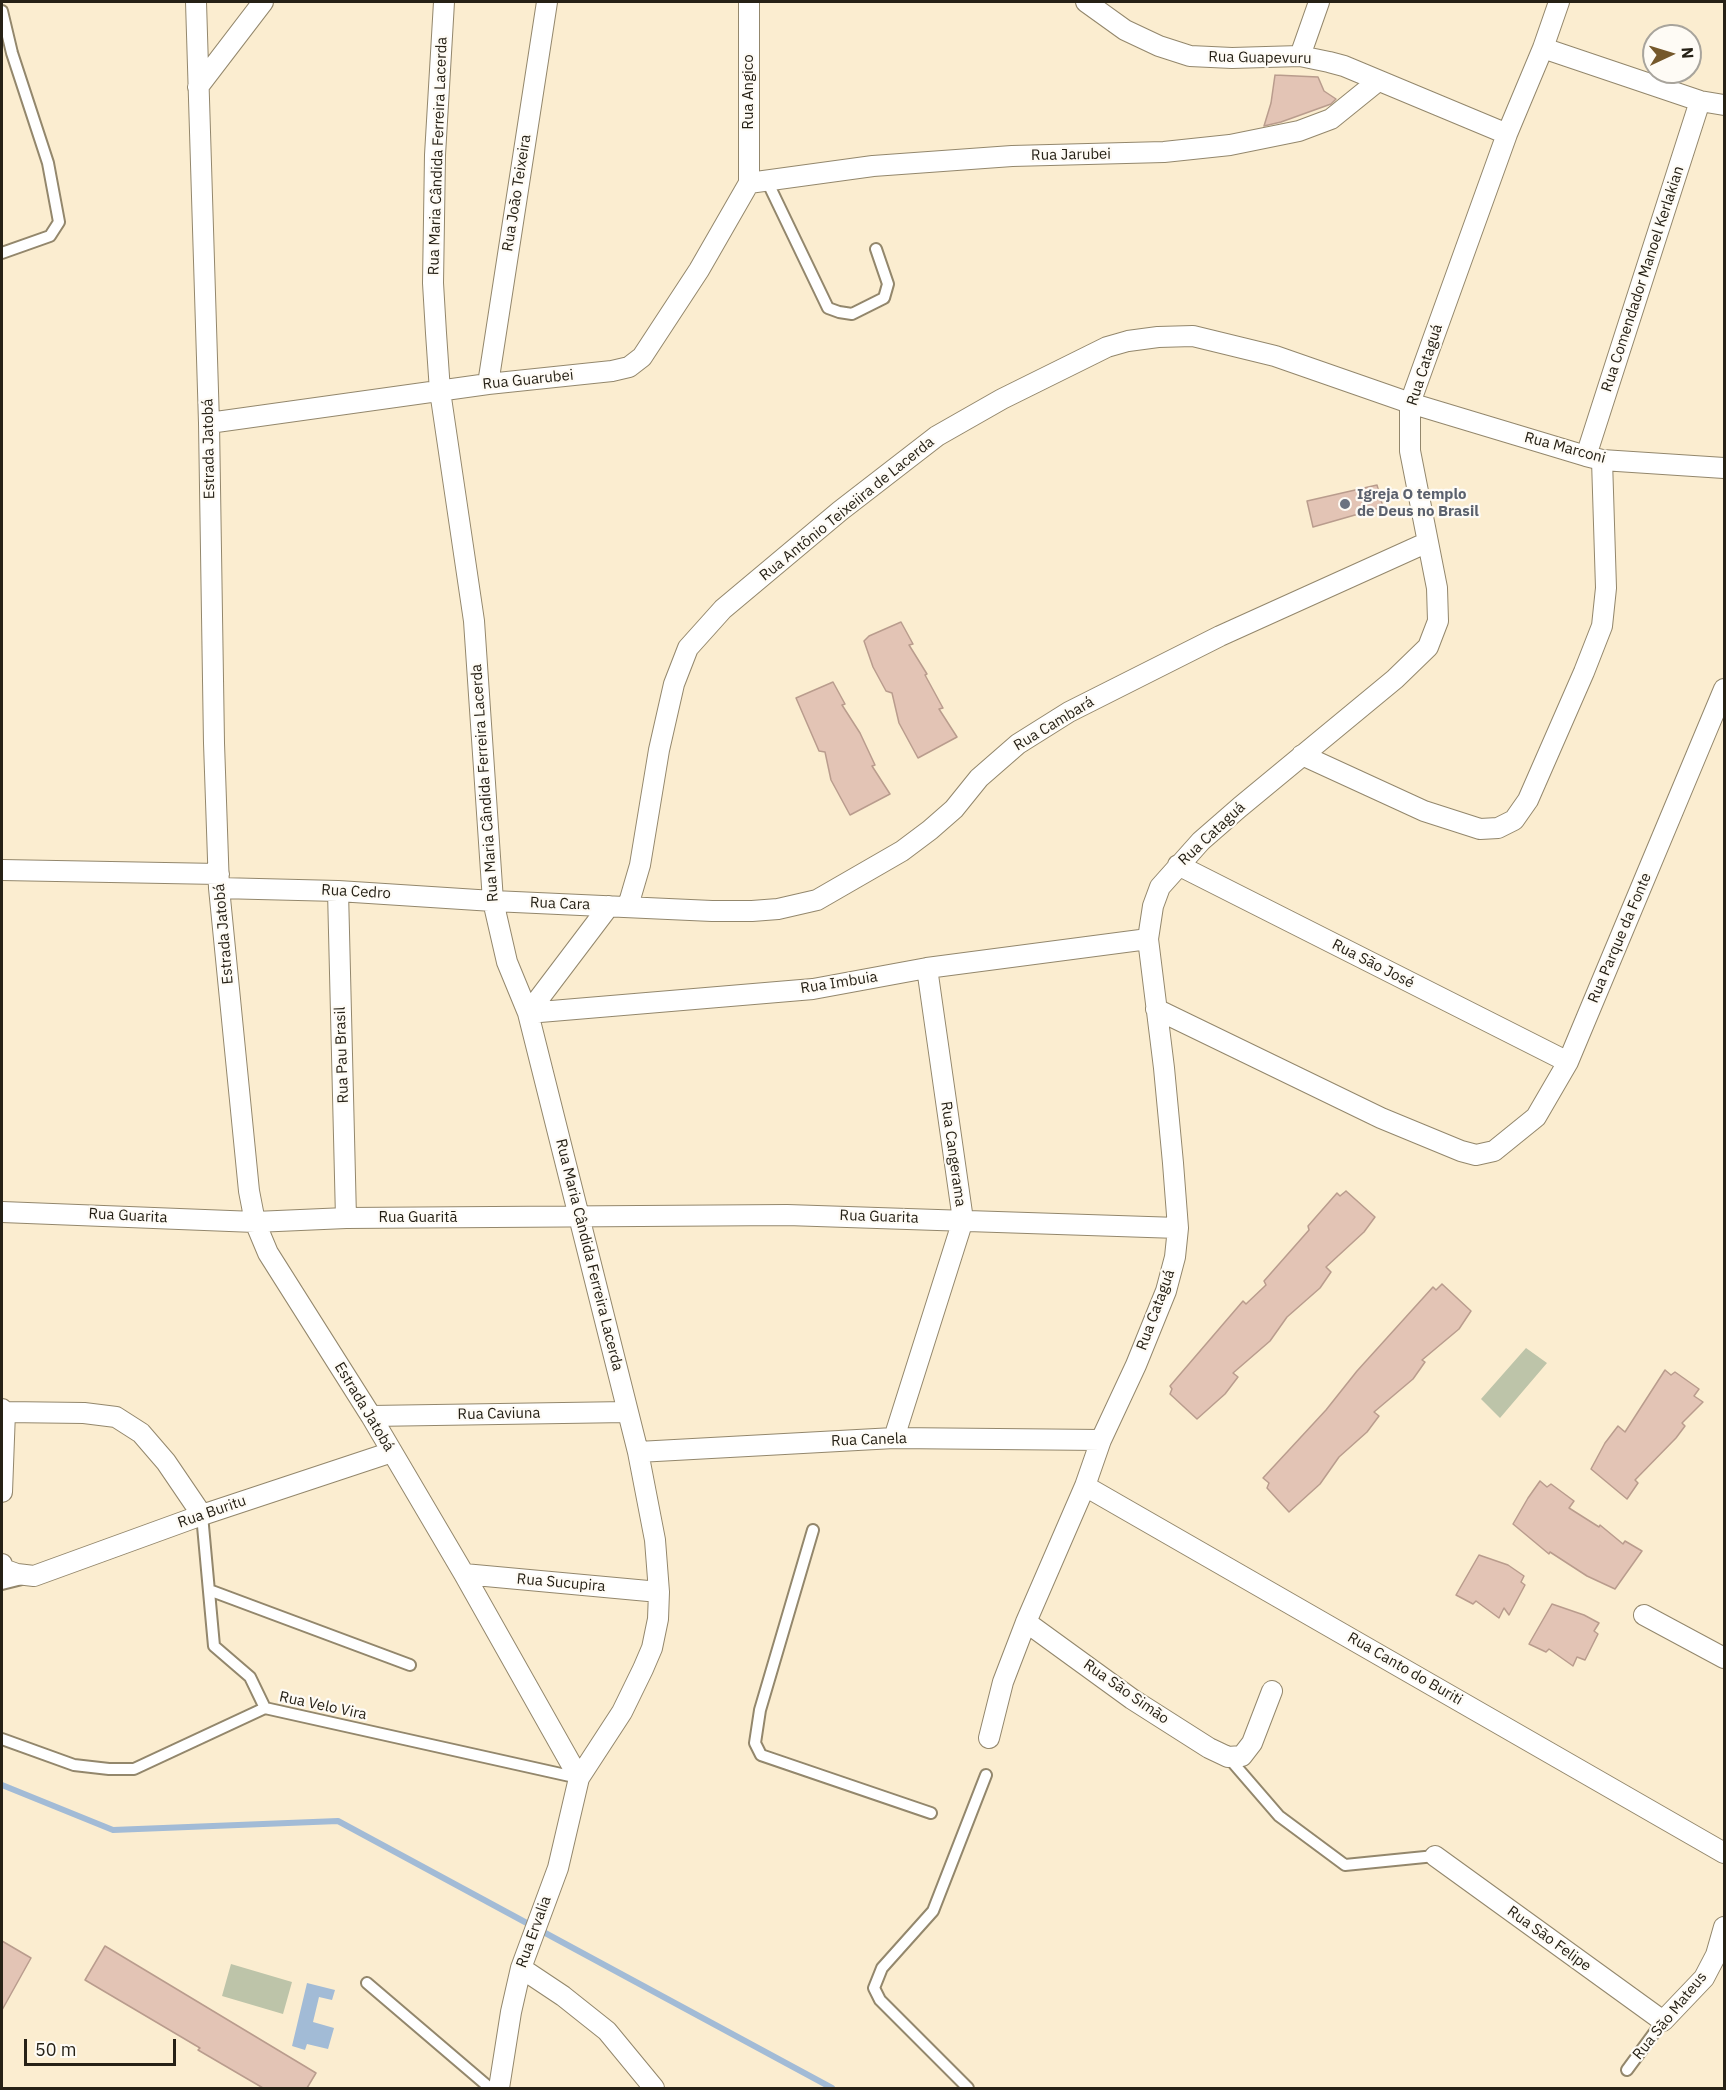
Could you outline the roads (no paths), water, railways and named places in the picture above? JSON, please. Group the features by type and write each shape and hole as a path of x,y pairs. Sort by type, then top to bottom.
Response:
{"street":[{"name":"Estrada Jatobá","path":"196,2 209,423 219,881 249,1191 255,1222 268,1253 371,1416 464,1574 579,1778"},
{"path":"198,87 263,2"},
{"name":"Rua Maria Cândida Ferreira Lacerda","path":"444,2 435,155 433,283 440,391 474,621 493,901 507,962 528,1013 638,1452 655,1540 659,1592 652,1648 643,1669 622,1712 579,1778"},
{"name":"Rua João Teixeira","path":"488,384 547,2"},
{"name":"Rua Angico","path":"749,2 758,182"},
{"name":"Rua Guapevuru","path":"1088,2 1125,30 1159,46 1190,56 1232,58 1300,56 1344,66 1506,134"},
{"path":"1300,56 1319,2"},
{"name":"Rua Cataguá","path":"989,1737 1003,1682 1026,1622 1084,1486 1101,1440 1136,1365 1166,1291 1175,1257 1178,1228 1164,1068 1148,939 1153,906 1160,887 1178,865 1217,827 1395,679 1428,647 1438,621 1437,588 1410,451 1410,403 1506,134 1544,48 1559,2"},
{"path":"1544,48 1700,101 1725,105"},
{"name":"Rua Jarubei","path":"758,182 873,166 1012,156 1164,152 1230,145 1299,131 1331,119 1378,81"},
{"name":"Rua Comendador Manoel Kerlakian","path":"1302,755 1424,811 1480,829 1498,828 1514,820 1528,800 1602,626 1606,588 1594,458 1700,101"},
{"name":"Rua Guarubei","path":"209,423 629,367 642,357 758,182"},
{"name":"Rua Antônio Teixeiira de Lacerda","path":"619,906 640,865 659,750 674,684 688,648 723,609 840,511 937,436 1002,399 1107,347 1128,341 1158,337 1193,336 1275,356 1410,403"},
{"name":"Rua Marconi","path":"1410,403 1594,458 1725,468"},
{"name":"Rua Cambará","path":"619,906 752,911 778,909 816,900 902,851 954,809 979,778 1018,744 1069,712 1220,636 1428,542"},
{"name":"Rua Parque da Fonte","path":"1156,1009 1381,1118 1461,1151 1476,1155 1494,1151 1536,1117 1568,1062 1725,689"},
{"name":"Rua São José","path":"1178,865 1568,1062"},
{"name":"Rua Cedro","path":"2,870 219,881 493,901"},
{"name":"Rua Pau Brasil","path":"338,891 346,1218"},
{"name":"Rua Cara","path":"493,901 619,906"},
{"path":"528,1013 619,906"},
{"name":"Rua Imbuia","path":"528,1013 813,988 927,968 1148,939"},
{"name":"Rua Cangerama","path":"894,1438 963,1220 927,968"},
{"name":"Rua Guarita","path":"2,1212 255,1222"},
{"name":"Rua Guarita","path":"580,1218 787,1215 1178,1228"},
{"name":"Rua Guaritã","path":"255,1222 346,1218 580,1218"},
{"path":"2,1492 3,1411 84,1413 116,1417 141,1433 166,1462 202,1515"},
{"name":"Rua Caviuna","path":"371,1416 627,1412"},
{"name":"Rua Canela","path":"638,1452 894,1438 1101,1440"},
{"name":"Rua Buritu","path":"34,1576 202,1515 392,1452"},
{"name":"Rua Canto do Buriti","path":"1084,1486 1725,1853"},
{"path":"2,1564 3,1569 17,1575 34,1576"},
{"name":"Rua Sucupira","path":"464,1574 659,1592"},
{"path":"1644,1615 1725,1658"},
{"name":"Rua São Simão","path":"1026,1622 1132,1699 1209,1748 1228,1757"},
{"path":"1228,1757 1242,1756 1252,1743 1272,1690"},
{"name":"Rua Ervalia","path":"499,2088 511,2012 521,1968 558,1868 579,1778"},
{"name":"Rua São Felipe","path":"1435,1856 1663,2021"},
{"name":"Rua São Mateus","path":"1663,2021 1704,1978 1716,1955 1725,1927"},
{"path":"521,1968 563,1996 606,2031 654,2088"}],"lane":[{"path":"2,11 12,54 48,163 59,222 50,236 2,253"},
{"path":"758,182 828,308 852,314 884,298 888,285 876,249"},
{"path":"202,1515 214,1646 250,1677 265,1708"},
{"path":"813,1530 760,1710 755,1743 761,1755 777,1762 931,1813"},
{"path":"2,1584 34,1576"},
{"path":"209,1590 410,1665"},
{"name":"Rua Velo Vira","path":"2,1739 74,1765 134,1769 265,1708 579,1778"},
{"name":"Rua São Simão","path":"1228,1757 1279,1816 1345,1865 1435,1856"},
{"path":"968,2088 880,2000 874,1988 882,1968 933,1911 986,1775"},
{"path":"367,1983 490,2088"},
{"name":"Rua São Mateus","path":"1626,2070 1663,2021"}],"water":[{"path":"307,1983 335,1990 332,2000 319,1997 313,2022 334,2028 328,2049 307,2044 305,2050 292,2046"}],"waterway":[{"path":"2,1785 113,1830 338,1821 832,2088"}],"place":[{"name":"Igreja O templo de Deus no Brasil","path":"1345,504"}]}
